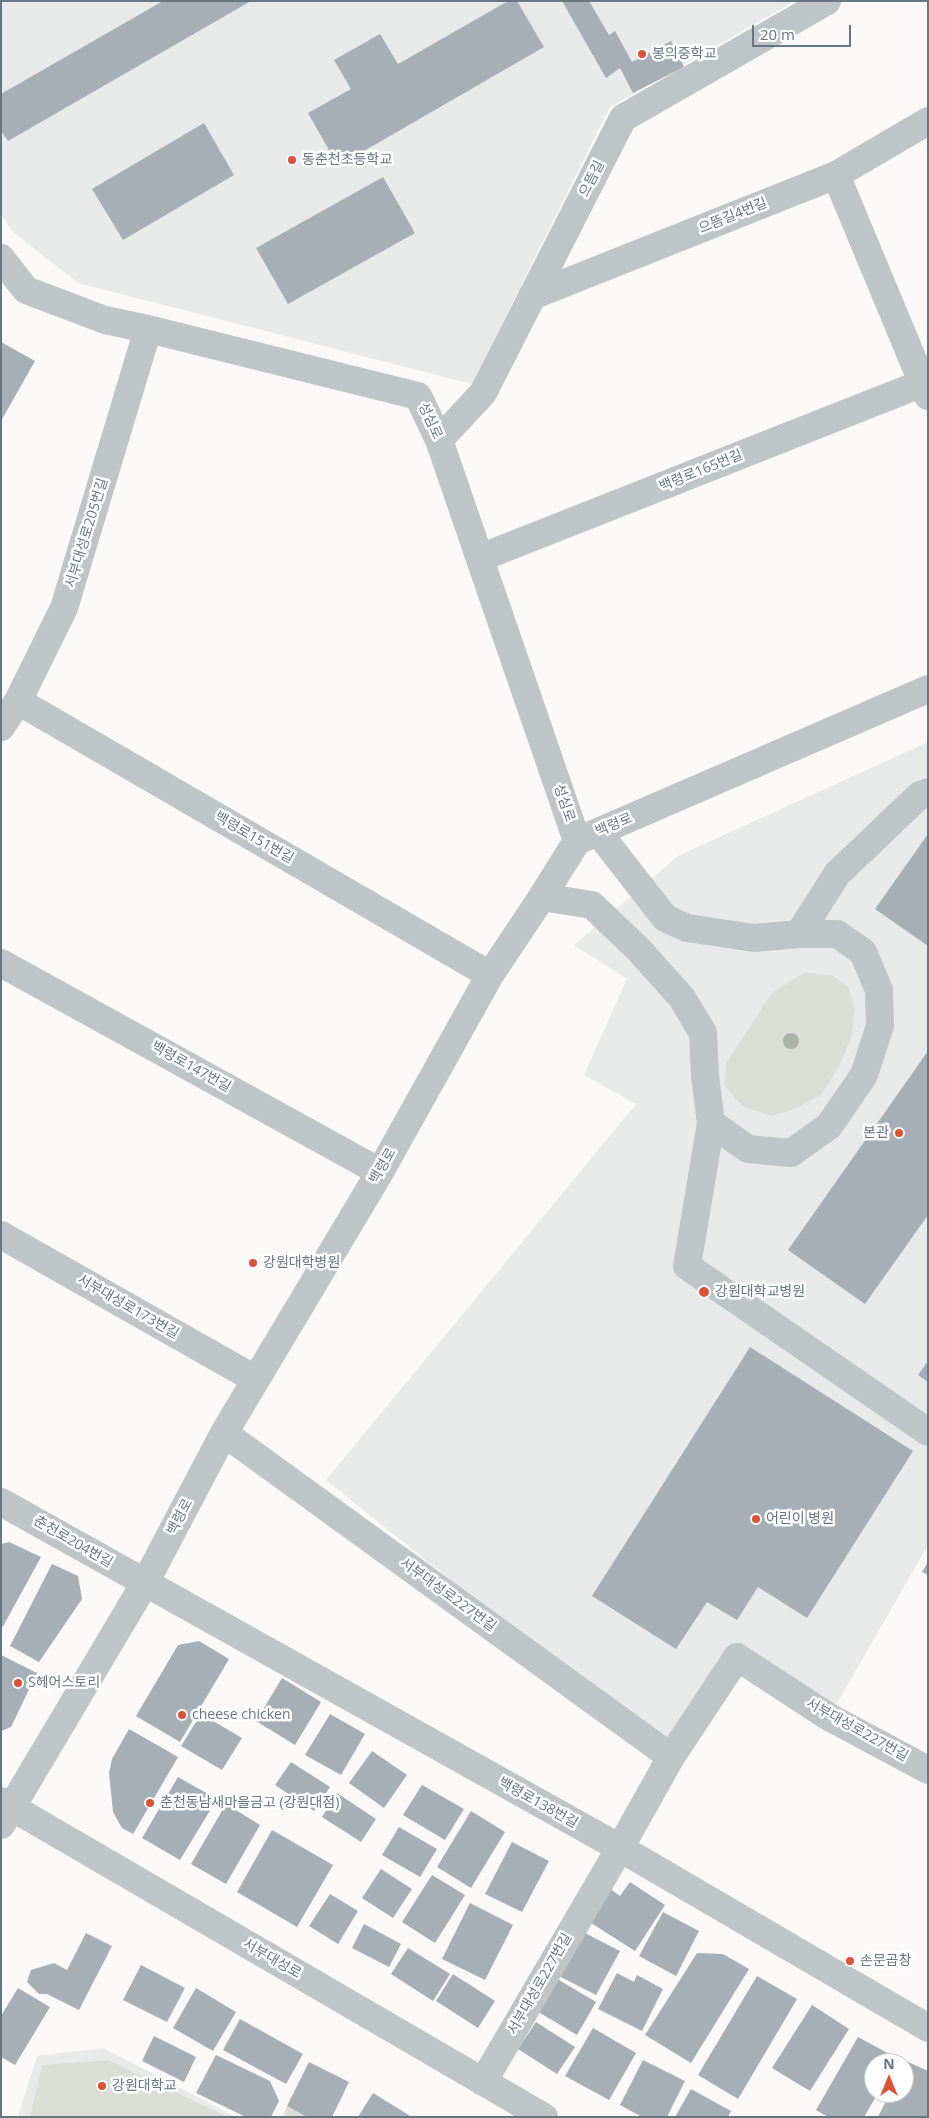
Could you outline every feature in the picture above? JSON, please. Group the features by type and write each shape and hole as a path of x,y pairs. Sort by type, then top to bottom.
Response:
{"street":[{"name":"으뜸길","path":"439,440 483,393 623,118 827,1"},
{"name":"으뜸길4번길","path":"532,296 836,175 928,122"},
{"name":"백령로165번길","path":"480,558 926,386 836,175"},
{"name":"성심로","path":"1,258 26,290 105,320 418,396 439,440 480,558 587,836 665,918 686,928 754,938 799,934 837,934 863,952 879,990 880,1026 864,1075 829,1126 791,1152 748,1149 711,1123"},
{"name":"서부대성로205번길","path":"1,727 18,701 64,608 148,329"},
{"name":"백령로","path":"5,1811 145,1583 224,1433 380,1172 490,975 542,897 587,836 928,689"},
{"name":"백령로151번길","path":"18,701 490,975"},
{"path":"799,934 837,874 920,795 928,792"},
{"path":"542,897 592,906 640,951 682,998 703,1033 705,1076 711,1123 687,1266 928,1432"},
{"name":"백령로147번길","path":"1,963 380,1172"},
{"name":"서부대성로173번길","path":"1,1234 255,1379"},
{"name":"서부대성로227번길","path":"224,1433 671,1756"},
{"name":"춘천로204번길","path":"1,1502 145,1583"},
{"name":"백령로138번길","path":"145,1583 620,1848 928,2028"},
{"name":"서부대성로227번길","path":"483,2082 620,1848 671,1756 737,1657 829,1717 928,1770"},
{"name":"서부대성로","path":"5,1811 544,2117"}],"shaded area":[{"name":"동춘천초등학교","path":"1,1 795,1 610,107 472,384 78,283 12,231 1,214"},
{"name":"강원대학교병원","path":"928,742 928,1545 829,1717 737,1657 671,1757 326,1480 636,1104 584,1075 627,979 574,945 678,856"},
{"path":"805,972 833,976 848,987 855,1009 852,1035 840,1065 821,1095 792,1110 771,1116 742,1106 725,1086 726,1063 772,993"},
{"name":"강원대학교","path":"103,2048 236,2117 18,2117 37,2056"},
{"name":"강원대학교","path":"108,2060 228,2117 30,2117 42,2065"},
{"path":"287,2106 307,2117 283,2117"}],"building":[{"path":"163,1 251,1 8,141 1,131 1,94"},
{"path":"508,1 517,1 544,47 338,166 308,113 351,89 334,60 380,34 398,64"},
{"path":"562,1 589,1 609,35 615,31 632,62 671,41 684,67 633,93 620,68 606,78"},
{"path":"204,123 234,175 123,240 92,189"},
{"path":"383,177 415,233 288,304 256,248"},
{"path":"1,342 35,361 1,421"},
{"path":"928,834 928,946 875,909"},
{"name":"본관","path":"928,1051 928,1215 865,1304 788,1250"},
{"name":"어린이 병원","path":"750,1347 913,1451 807,1618 758,1587 737,1620 707,1602 676,1649 592,1596"},
{"path":"928,1361 928,1382 918,1375"},
{"path":"9,1542 41,1557 1,1630 1,1544"},
{"path":"928,1562 928,1575 922,1572"},
{"path":"52,1564 78,1576 82,1599 39,1662 10,1646"},
{"path":"199,1641 229,1659 180,1742 136,1716 178,1645"},
{"path":"1,1655 37,1673 11,1727 1,1731"},
{"path":"282,1678 321,1702 295,1745 256,1721"},
{"path":"201,1714 242,1738 222,1770 181,1746"},
{"path":"330,1714 365,1734 341,1775 305,1755"},
{"path":"129,1729 178,1757 133,1834 122,1828 113,1812 109,1773 112,1759"},
{"path":"372,1751 407,1775 384,1808 349,1783"},
{"path":"291,1762 330,1787 314,1811 275,1785"},
{"path":"178,1777 217,1799 180,1860 142,1838"},
{"path":"422,1785 464,1809 445,1840 403,1815"},
{"path":"337,1793 376,1819 361,1842 322,1817"},
{"path":"226,1804 260,1825 226,1884 191,1864"},
{"path":"471,1811 505,1832 471,1888 437,1867"},
{"path":"399,1827 437,1849 420,1877 382,1855"},
{"path":"272,1830 333,1865 297,1927 237,1892"},
{"path":"512,1842 549,1861 522,1912 485,1894"},
{"path":"381,1869 412,1889 393,1918 362,1898"},
{"path":"432,1875 465,1895 435,1943 402,1922"},
{"path":"630,1882 665,1905 635,1951 588,1921 609,1888 620,1896"},
{"path":"330,1894 358,1911 338,1944 309,1926"},
{"path":"470,1903 513,1925 485,1980 442,1959"},
{"path":"663,1912 699,1931 676,1976 639,1956"},
{"path":"364,1924 401,1944 389,1967 352,1948"},
{"path":"583,1932 620,1951 596,1995 559,1976"},
{"path":"86,1933 112,1946 79,2010 47,1994 39,1994 27,1982 31,1970 54,1963 67,1970"},
{"path":"408,1948 450,1974 433,2001 391,1974"},
{"path":"697,1953 723,1954 749,1969 691,2063 645,2035"},
{"path":"141,1965 185,1988 167,2022 123,2000"},
{"path":"617,1973 634,1982 637,1975 663,1989 642,2031 598,2009"},
{"path":"453,1974 495,2001 478,2028 436,2001"},
{"path":"549,1974 596,2002 577,2035 530,2007"},
{"path":"757,1976 797,1999 738,2099 698,2075"},
{"path":"18,1988 50,2007 15,2065 1,2057 1,2016"},
{"path":"196,1988 236,2012 213,2051 173,2028"},
{"path":"812,2005 849,2029 810,2091 772,2068"},
{"path":"240,2019 303,2054 286,2084 223,2050"},
{"path":"536,2022 575,2047 557,2074 518,2049"},
{"path":"593,2028 636,2053 609,2100 565,2076"},
{"path":"154,2036 196,2057 184,2082 142,2061"},
{"path":"858,2037 888,2053 864,2053 864,2103 872,2103 864,2117 828,2117 816,2110"},
{"path":"216,2055 270,2081 279,2101 271,2117 246,2117 196,2093"},
{"path":"643,2060 685,2081 667,2117 642,2117 620,2105"},
{"path":"309,2062 349,2082 332,2117 307,2117 287,2106"},
{"path":"914,2065 928,2071 928,2117 878,2117 885,2103 914,2103"},
{"path":"691,2089 731,2111 728,2117 675,2117"},
{"path":"373,2093 412,2117 358,2117"}],"place":[{"name":"봉의중학교","path":"642,54"},
{"name":"동춘천초등학교","path":"292,160"},
{"name":"본관","path":"899,1133"},
{"name":"강원대학병원","path":"253,1263"},
{"name":"강원대학교병원","path":"704,1292"},
{"name":"어린이 병원","path":"756,1519"},
{"name":"S헤어스토리","path":"18,1683"},
{"name":"cheese chicken","path":"182,1715"},
{"name":"춘천동남새마을금고 (강원대점)","path":"150,1803"},
{"name":"손문곱창","path":"850,1961"},
{"name":"강원대학교","path":"102,2086"}]}
